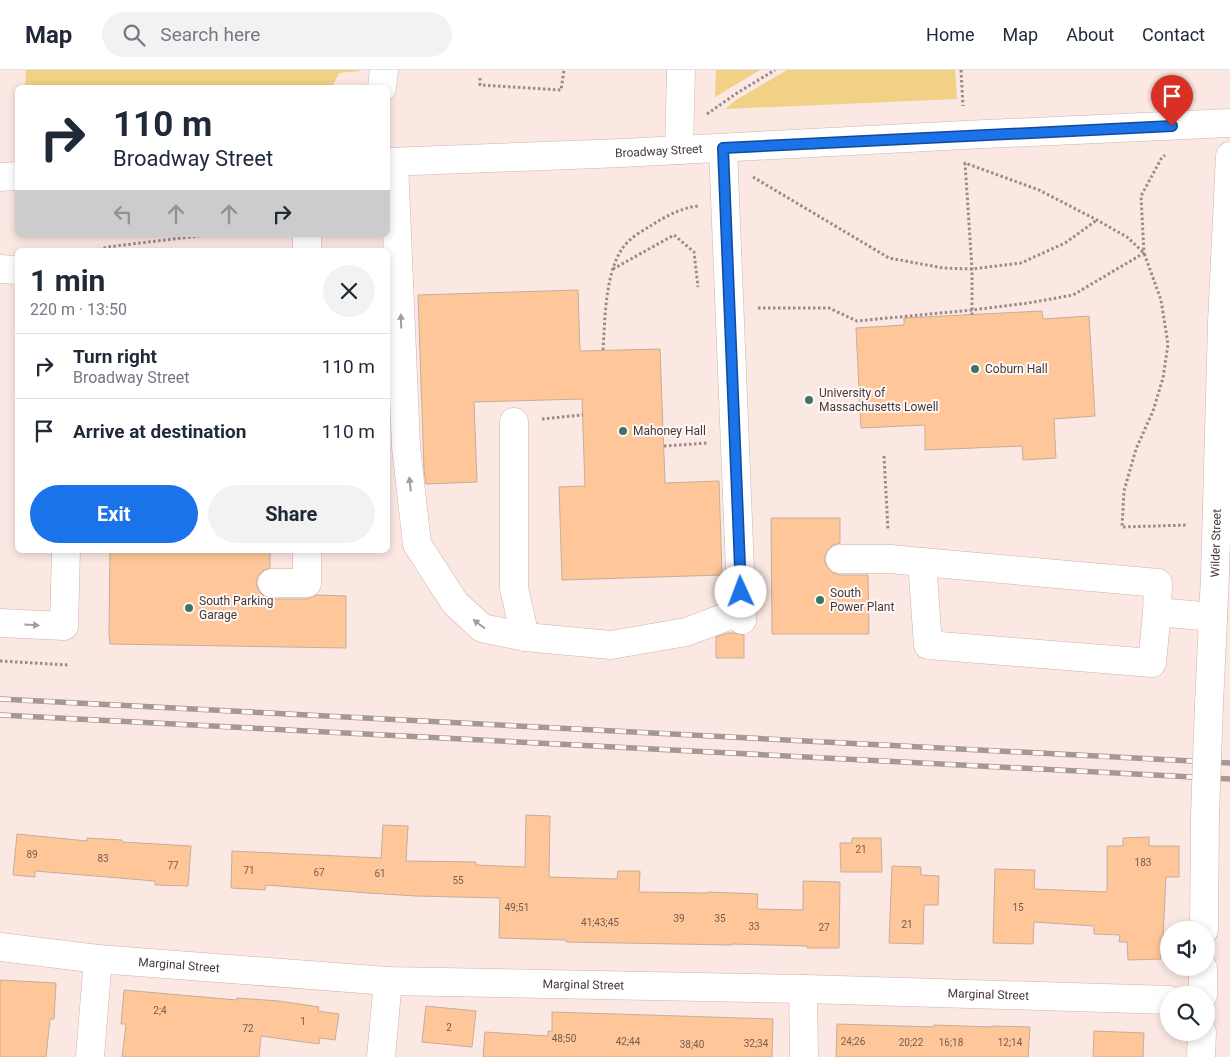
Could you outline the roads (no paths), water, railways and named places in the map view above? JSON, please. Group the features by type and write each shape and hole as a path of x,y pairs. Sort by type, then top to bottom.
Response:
{"street":[{"path":"382,85 384,70"},
{"path":"679,150 681,70"},
{"name":"Broadway Street","path":"391,162 622,153 1230,123"},
{"path":"391,162 406,447 417,544 455,603 482,628 525,637 611,645 686,632 742,616 723,148"},
{"name":"Wilder Street","path":"1204,921 1205,816 1213,617 1223,575 1217,524 1225,362 1230,156"},
{"path":"0,177 15,176"},
{"path":"0,269 15,270"},
{"path":"514,422 514,588 525,637"},
{"path":"0,623 64,626 66,553"},
{"path":"272,583 308,583 307,553"},
{"path":"840,559 890,558 1158,583 1152,663 928,645 922,562"},
{"path":"1157,612 1213,617"},
{"name":"Marginal Street","path":"0,947 98,959 388,981 804,989 1160,1000"},
{"path":"90,1057 98,959"},
{"path":"381,1057 388,981"},
{"path":"804,989 804,1057"},
{"path":"1201,1057 1202,1041"}],"railway":[{"path":"0,699 1230,763"},
{"path":"0,715 1230,779"}],"place":[{"name":"Coburn Hall","path":"975,369"},
{"name":"University of Massachusetts Lowell","path":"809,400"},
{"name":"Mahoney Hall","path":"623,431"},
{"name":"South Power Plant","path":"820,600"},
{"name":"South Parking Garage","path":"189,608"}]}
